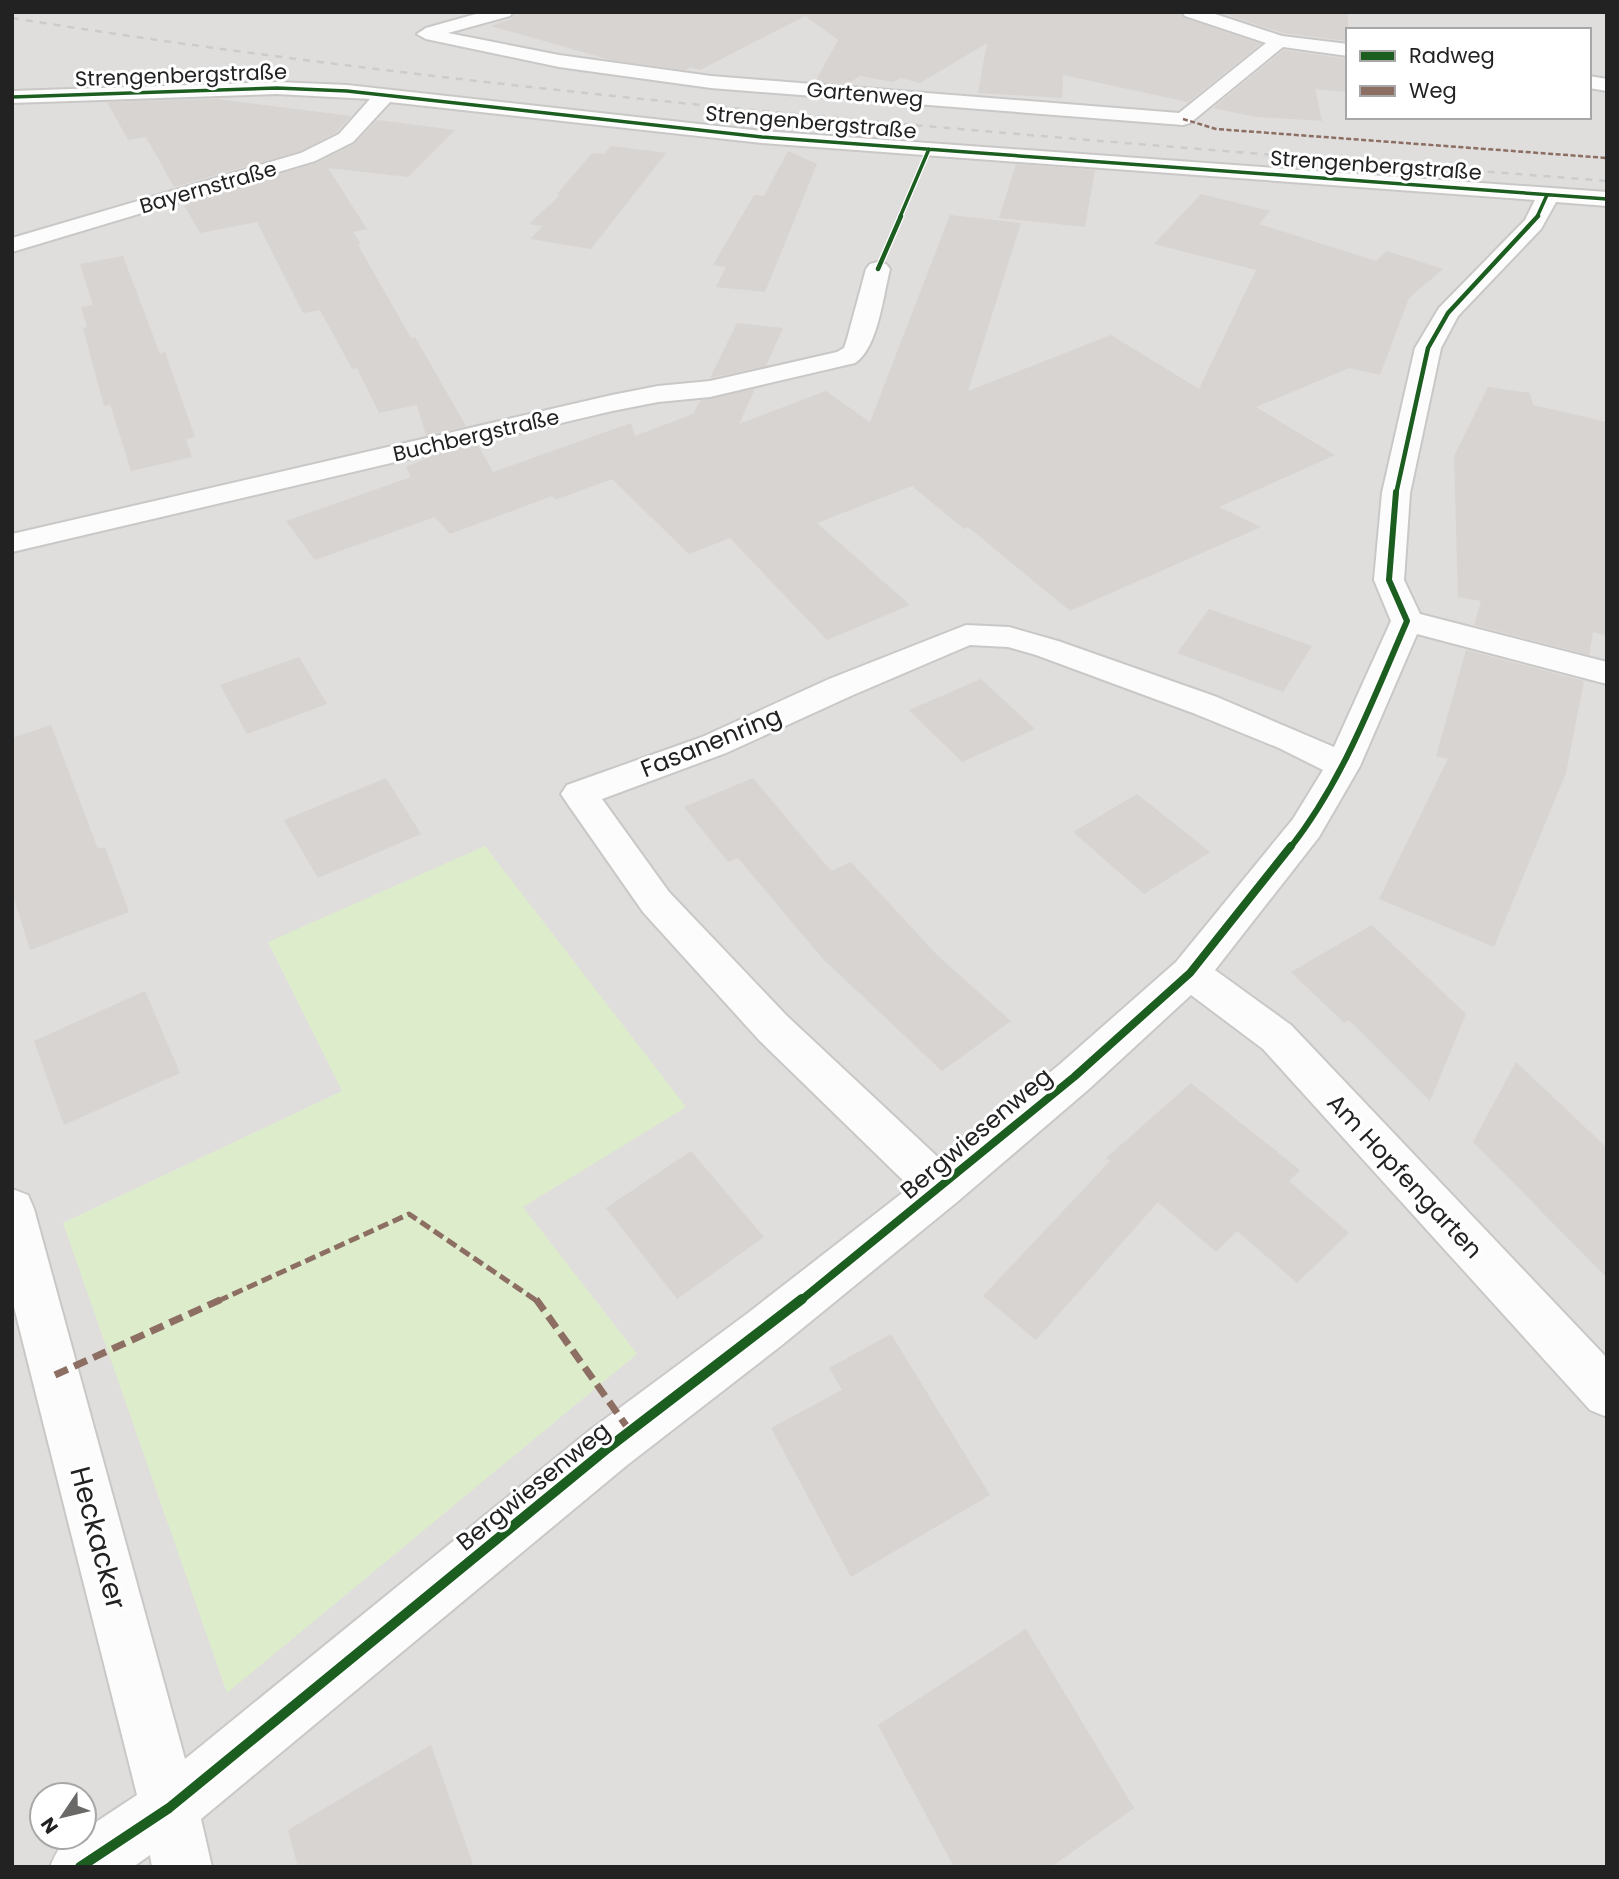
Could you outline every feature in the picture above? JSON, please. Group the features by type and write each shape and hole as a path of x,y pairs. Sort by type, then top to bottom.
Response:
{"street":[{"name":"Gartenweg","path":"504,12 426,34 559,61 711,82 1183,119 1279,41"},
{"path":"1191,12 1279,41 1346,50"},
{"name":"Strengenbergstraße","path":"12,97 277,88 347,91 762,137 1607,199"},
{"name":"Bayernstraße","path":"12,245 308,157 346,138 384,96"},
{"path":"1547,195 1544,207 1533,224 1448,313 1428,348 1396,493 1389,580 1407,621 1607,673"},
{"name":"Buchbergstraße","path":"12,543 612,403 658,394 710,389 846,358 855,352 860,339 878,269"},
{"name":"Bergwiesenweg","path":"80,1867 169,1808 608,1448 765,1329 941,1188 1074,1077 1190,973 1306,828 1343,766 1407,621"},
{"name":"Fasanenring","path":"941,1188 773,1028 665,912 579,794 714,745 841,687 966,635 1009,637 1047,648 1205,705 1291,740 1343,766"},
{"name":"Am Hopfengarten","path":"1190,973 1277,1037 1607,1393"},
{"name":"Heckacker","path":"12,1209 169,1808 182,1867"}],"shaded area":[{"path":"12,12 1607,12 1607,1867 12,1867","holes":["268,942 522,1207 637,1354 63,1223 343,1091"]}],"green space":[{"path":"485,846 686,1107 523,1207 637,1354 227,1693 63,1223 342,1091 268,942"}],"building":[{"path":"515,12 1180,12 1184,18 1261,44 1188,102 1063,75 1062,98 978,93 987,43 920,83 901,78 893,82 860,76 847,84 815,82 838,40 805,16 700,70 690,67 685,70 611,60 491,26 511,19"},
{"path":"1218,12 1348,12 1346,41 1283,33"},
{"path":"1284,50 1346,59 1346,92 1315,89 1322,121 1256,117 1213,108"},
{"path":"92,75 234,79 97,85"},
{"path":"217,99 351,116 337,132 300,151 174,187 146,137 128,140 107,102"},
{"path":"377,120 455,130 408,177 328,168 367,229 353,232 361,244 358,245 411,338 415,337 466,426 426,435 417,405 379,413 357,368 352,369 320,310 303,313 257,222 200,233 183,203 316,163 354,144"},
{"path":"611,146 666,153 591,249 530,239 543,226 529,224 560,195 557,194 592,153 604,154"},
{"path":"788,151 817,164 765,292 716,287 726,267 713,265 754,195 764,196"},
{"path":"1016,164 1095,170 1085,227 999,218"},
{"path":"1201,194 1270,211 1259,224 1376,261 1387,251 1443,269 1409,298 1380,375 1349,368 1256,407 1335,455 1219,507 1261,527 1070,611 968,527 964,529 912,486 817,523 910,605 827,640 730,538 689,554 612,479 555,500 552,496 450,534 435,517 315,560 286,521 411,477 406,467 432,456 478,445 493,472 631,423 635,436 693,414 700,401 755,389 739,424 826,391 870,422 950,215 1021,223 968,391 1111,335 1199,389 1256,270 1154,244"},
{"path":"123,256 160,354 165,352 195,437 186,439 192,457 131,471 110,404 104,406 83,328 87,327 81,307 93,305 80,264"},
{"path":"737,323 783,328 766,366 710,378"},
{"path":"1488,387 1530,393 1533,405 1607,422 1607,636 1593,632 1589,655 1474,625 1481,601 1458,597 1454,456"},
{"path":"1209,609 1312,646 1283,692 1177,653"},
{"path":"1466,650 1584,681 1566,773 1494,947 1379,899 1448,759 1436,756"},
{"path":"299,657 327,704 247,734 220,685"},
{"path":"981,679 1035,729 962,762 909,710"},
{"path":"51,725 98,849 105,847 129,912 30,950 12,892 12,738"},
{"path":"386,778 421,834 318,878 284,820"},
{"path":"753,778 831,871 851,862 938,956 1011,1021 942,1071 823,959 738,858 728,862 684,807"},
{"path":"1137,794 1210,852 1144,894 1073,832"},
{"path":"1372,925 1466,1014 1430,1101 1349,1020 1344,1023 1291,972"},
{"path":"145,991 180,1073 64,1125 34,1041"},
{"path":"1516,1062 1607,1148 1607,1278 1473,1142"},
{"path":"1191,1083 1300,1170 1289,1181 1349,1233 1297,1283 1237,1231 1216,1252 1158,1202 1036,1340 983,1296 1110,1161 1106,1158"},
{"path":"691,1151 764,1237 677,1299 606,1208"},
{"path":"891,1334 990,1495 851,1577 771,1428 842,1390 829,1368"},
{"path":"1026,1629 1134,1808 1051,1867 954,1867 878,1725"},
{"path":"431,1745 474,1867 298,1867 288,1830"}],"railway":[{"path":"12,18 409,73 608,95 1007,133 1607,181"}],"marked path":[{"path":"1183,119 1216,129 1607,158"},
{"path":"55,1375 409,1214 534,1297 630,1431"}],"cycle path":[{"path":"12,97 277,88 347,91 762,137 1607,199"},
{"path":"878,269 929,149"},
{"path":"80,1867 169,1808 608,1448 765,1329 941,1188 1074,1077 1190,973 1306,828 1343,766 1407,621 1389,580 1396,493 1428,348 1448,313 1533,224 1544,207 1547,195"}]}
